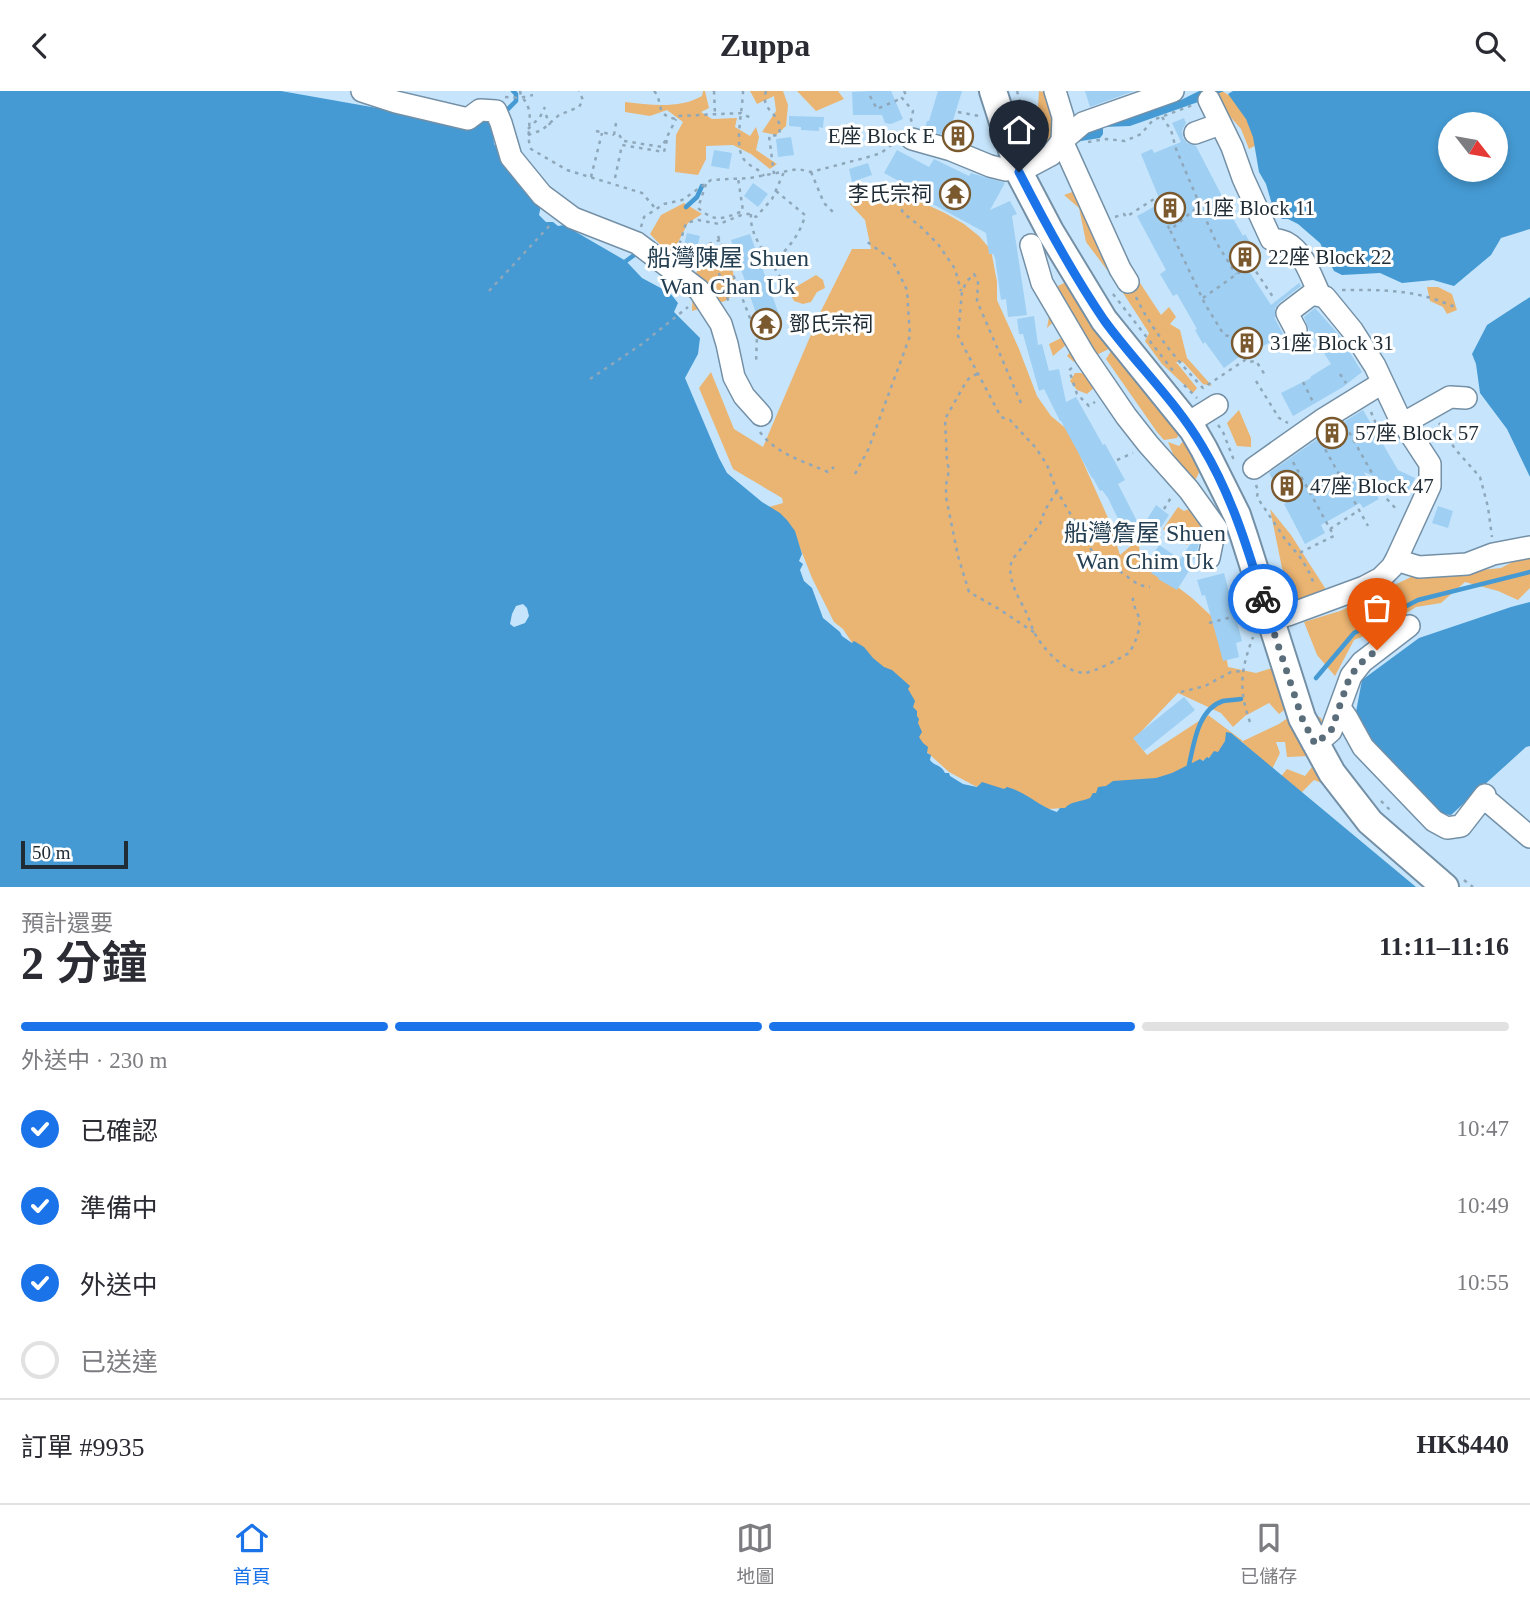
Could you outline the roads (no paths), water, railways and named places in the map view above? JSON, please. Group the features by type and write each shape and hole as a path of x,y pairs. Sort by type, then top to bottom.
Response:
{"main road":[{"path":"993,91 1012,171 1104,320 1188,423 1204,449 1236,465 1227,522 1258,623 1315,744 1332,773 1370,821 1445,887"}],"street":[{"path":"362,91 468,119 480,110 493,110 511,157 542,195 573,218 637,243 699,289 721,324 734,377 758,420"},
{"path":"1055,91 1063,117 1063,145 1128,281"},
{"path":"914,140 1012,171 1051,155 1083,123 1173,91"},
{"path":"1209,100 1271,239 1289,243 1329,292"},
{"path":"1195,133 1220,124"},
{"path":"1031,245 1042,283 1085,356 1126,417 1189,490 1227,522 1213,538 1209,558"},
{"path":"1291,322 1307,297 1329,292"},
{"path":"1258,623 1288,615 1381,579 1396,561 1430,486 1430,464 1400,425 1382,391 1374,366 1352,330 1325,297 1329,292"},
{"path":"1189,490 1211,475 1285,447 1316,421 1382,391"},
{"path":"1400,425 1450,397 1466,398"},
{"path":"1188,423 1217,405"},
{"path":"1396,561 1419,567 1468,564 1493,554 1530,547"},
{"path":"1315,744 1331,731 1350,676 1362,662 1409,626"},
{"path":"1340,708 1363,747 1434,821 1447,828 1461,826 1488,799 1530,837"}],"water":[{"path":"0,91 281,91 462,123 487,120 493,132 494,144 541,205 539,215 546,222 564,225 626,261 642,278 670,293 678,303 674,312 700,338 698,354 685,378 727,473 780,513 795,531 802,554 799,561 803,564 800,570 804,581 812,588 823,618 842,636 864,647 873,658 910,686 908,689 915,701 913,707 917,711 922,732 919,737 928,747 930,760 945,773 963,784 977,787 982,782 1004,789 1014,789 1057,812 1060,808 1090,798 1098,787 1113,781 1156,778 1200,759 1203,761 1214,751 1218,752 1225,741 1226,732 1231,733 1416,887 0,887","holes":["523,604 529,616 525,623 514,627 510,624 516,606"]},
{"path":"1199,91 1224,91 1130,126 1103,127 1100,138 1067,146 1076,132 1173,99 1181,100"},
{"path":"1233,91 1530,91 1530,229 1501,238 1491,255 1454,286 1433,280 1402,283 1380,273 1342,275 1334,271 1320,243 1298,224 1282,219 1273,208 1266,184 1259,172 1253,137 1246,119 1228,94"},
{"path":"1530,297 1530,477 1507,429 1480,393 1472,354 1487,325"},
{"path":"1530,602 1530,746 1451,815 1441,814 1371,740 1355,717 1362,680 1419,638"}],"waterway":[{"path":"505,112 516,101 513,91"},
{"path":"686,207 697,197 702,186"},
{"path":"626,261 637,253"},
{"path":"1316,678 1354,633 1418,600 1530,572"},
{"path":"1189,765 1198,728 1208,711 1223,701 1241,699"}],"place":[{"name":"E座 Block E","path":"958,136"},
{"name":"李氏宗祠","path":"955,194"},
{"name":"11座 Block 11","path":"1170,208"},
{"name":"22座 Block 22","path":"1245,257"},
{"name":"鄧氏宗祠","path":"766,324"},
{"name":"31座 Block 31","path":"1247,343"},
{"name":"57座 Block 57","path":"1332,433"},
{"name":"47座 Block 47","path":"1287,486"}],"district":[{"name":"船灣陳屋 Shuen Wan Chan Uk","path":"728,272"},
{"name":"船灣詹屋 Shuen Wan Chim Uk","path":"1145,547"}]}
